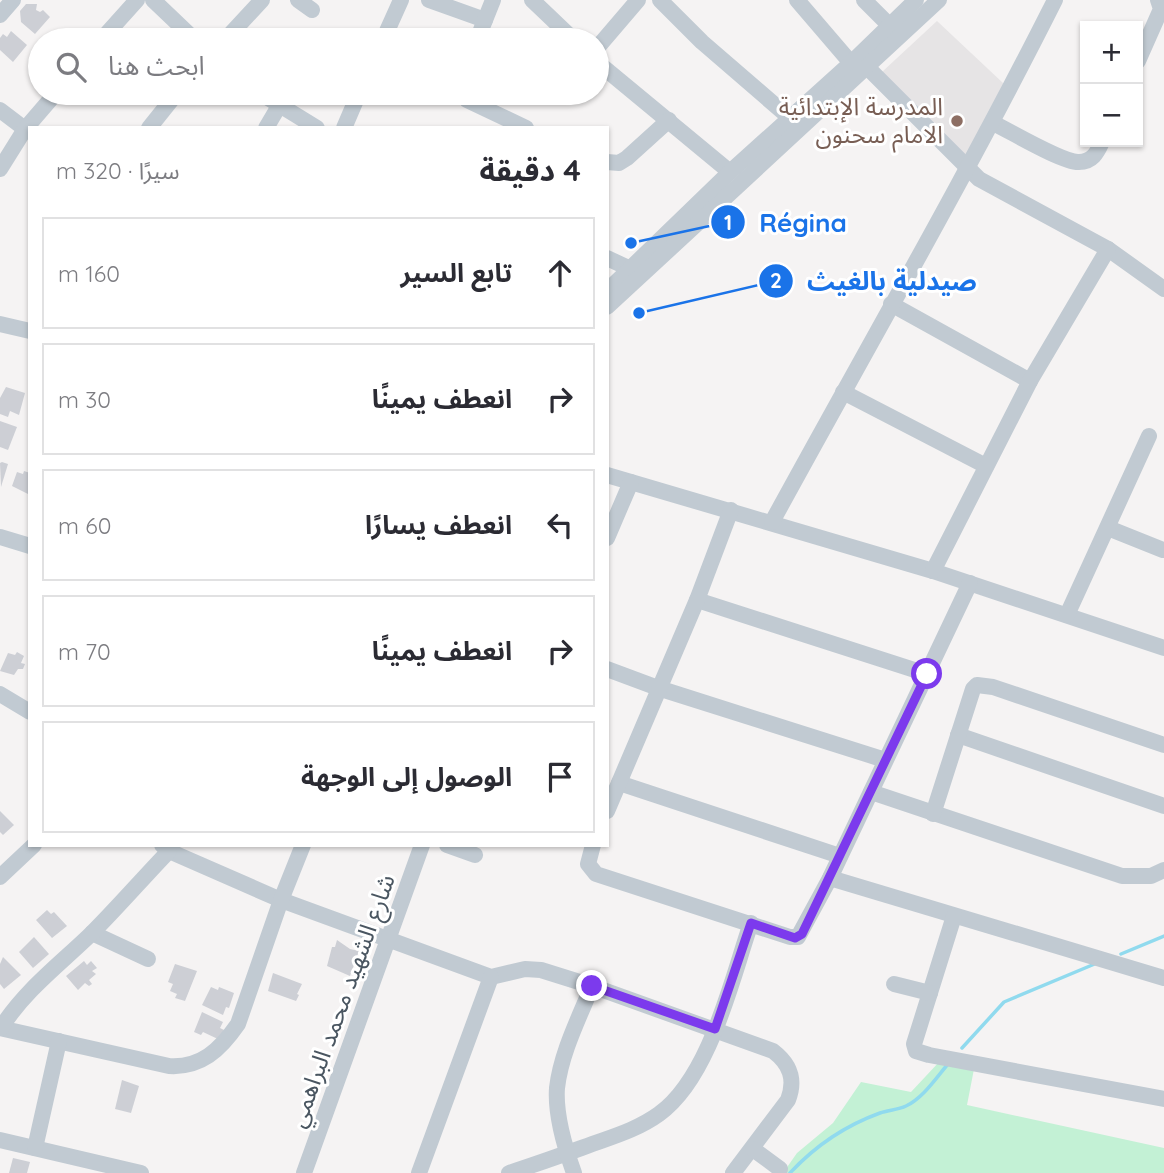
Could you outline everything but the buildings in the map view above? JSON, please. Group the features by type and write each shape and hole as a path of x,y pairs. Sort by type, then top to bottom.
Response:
{"street":[{"path":"0,15 13,0"},
{"path":"112,28 137,0"},
{"path":"153,0 182,28"},
{"path":"236,28 262,0"},
{"path":"298,0 312,10"},
{"path":"388,28 401,0"},
{"path":"429,0 485,20"},
{"path":"482,28 493,0"},
{"path":"532,0 561,28"},
{"path":"609,34 638,0"},
{"path":"660,0 702,42 790,118"},
{"path":"797,0 859,65 989,187 1108,249 1164,289"},
{"path":"864,0 894,31"},
{"path":"894,31 916,0"},
{"path":"609,289 636,272 894,31 939,0"},
{"path":"772,522 993,122 1055,0"},
{"path":"1143,50 1161,9 1158,0"},
{"path":"609,305 730,172 790,118 859,65"},
{"path":"609,72 730,172"},
{"path":"0,169 24,129 45,105"},
{"path":"151,126 167,105"},
{"path":"345,126 354,105"},
{"path":"478,105 522,126"},
{"path":"267,126 279,106 314,126"},
{"path":"0,110 24,129"},
{"path":"609,162 620,163 669,120"},
{"path":"993,122 1071,162 1088,160 1099,147"},
{"path":"933,571 1030,381 1108,249"},
{"path":"609,259 636,272"},
{"path":"891,304 1030,381"},
{"path":"0,342 3,325 28,331"},
{"path":"843,392 986,466"},
{"path":"1067,615 1149,436"},
{"path":"609,475 933,571 1164,648"},
{"path":"609,533 631,482"},
{"path":"609,806 697,600 731,510"},
{"path":"1108,528 1163,550"},
{"path":"0,537 28,545"},
{"path":"592,847 588,864 596,874 790,937 798,937 830,878 970,583"},
{"path":"697,600 927,674"},
{"path":"609,670 885,760"},
{"path":"933,814 973,689 977,685 983,684 1164,745"},
{"path":"0,694 28,711"},
{"path":"958,735 1164,806"},
{"path":"619,783 840,856"},
{"path":"871,792 1122,876 1151,876 1164,870"},
{"path":"0,865 28,839"},
{"path":"0,877 32,847"},
{"path":"302,847 281,901 237,1024 227,1041 196,1064 169,1066 1,1028 16,1006 92,933 166,848 281,901 491,977 525,969 541,971 592,986 773,1051 788,1065 792,1090 788,1100 733,1173"},
{"name":"شارع الشهيد محمد البراهمي","path":"304,1173 421,847"},
{"path":"453,847 475,855"},
{"path":"830,878 1164,978"},
{"path":"954,916 914,1044 916,1051 1164,1099"},
{"path":"509,1173 635,1129 659,1114 687,1088 715,1029 751,923"},
{"path":"92,933 148,960"},
{"path":"419,1173 491,977"},
{"path":"894,984 930,993"},
{"path":"574,1173 567,1153 557,1092 569,1044 592,986"},
{"path":"35,1148 59,1041"},
{"path":"0,1140 141,1173"},
{"path":"753,1149 780,1169"}],"shaded area":[{"name":"المدرسة الإبتدائية الامام سحنون","path":"937,21 1004,84 965,157 882,72"}],"green space":[{"path":"940,1061 974,1069 967,1105 1164,1148 1164,1173 783,1173 797,1153 833,1123 861,1082 911,1092"}],"waterway":[{"path":"1121,954 1164,936"},
{"path":"962,1048 1004,1002 1097,963"},
{"path":"790,1173 820,1145 843,1130 867,1118 903,1107 918,1098 948,1064"}],"place":[{"name":"المدرسة الإبتدائية الامام سحنون","path":"957,121"},
{"name":"Régina","path":"631,243"},
{"name":"صيدلية بالغيث","path":"639,313"}],"route":[{"path":"592,986 715,1029 751,923 795,938 802,934 927,674"}]}
